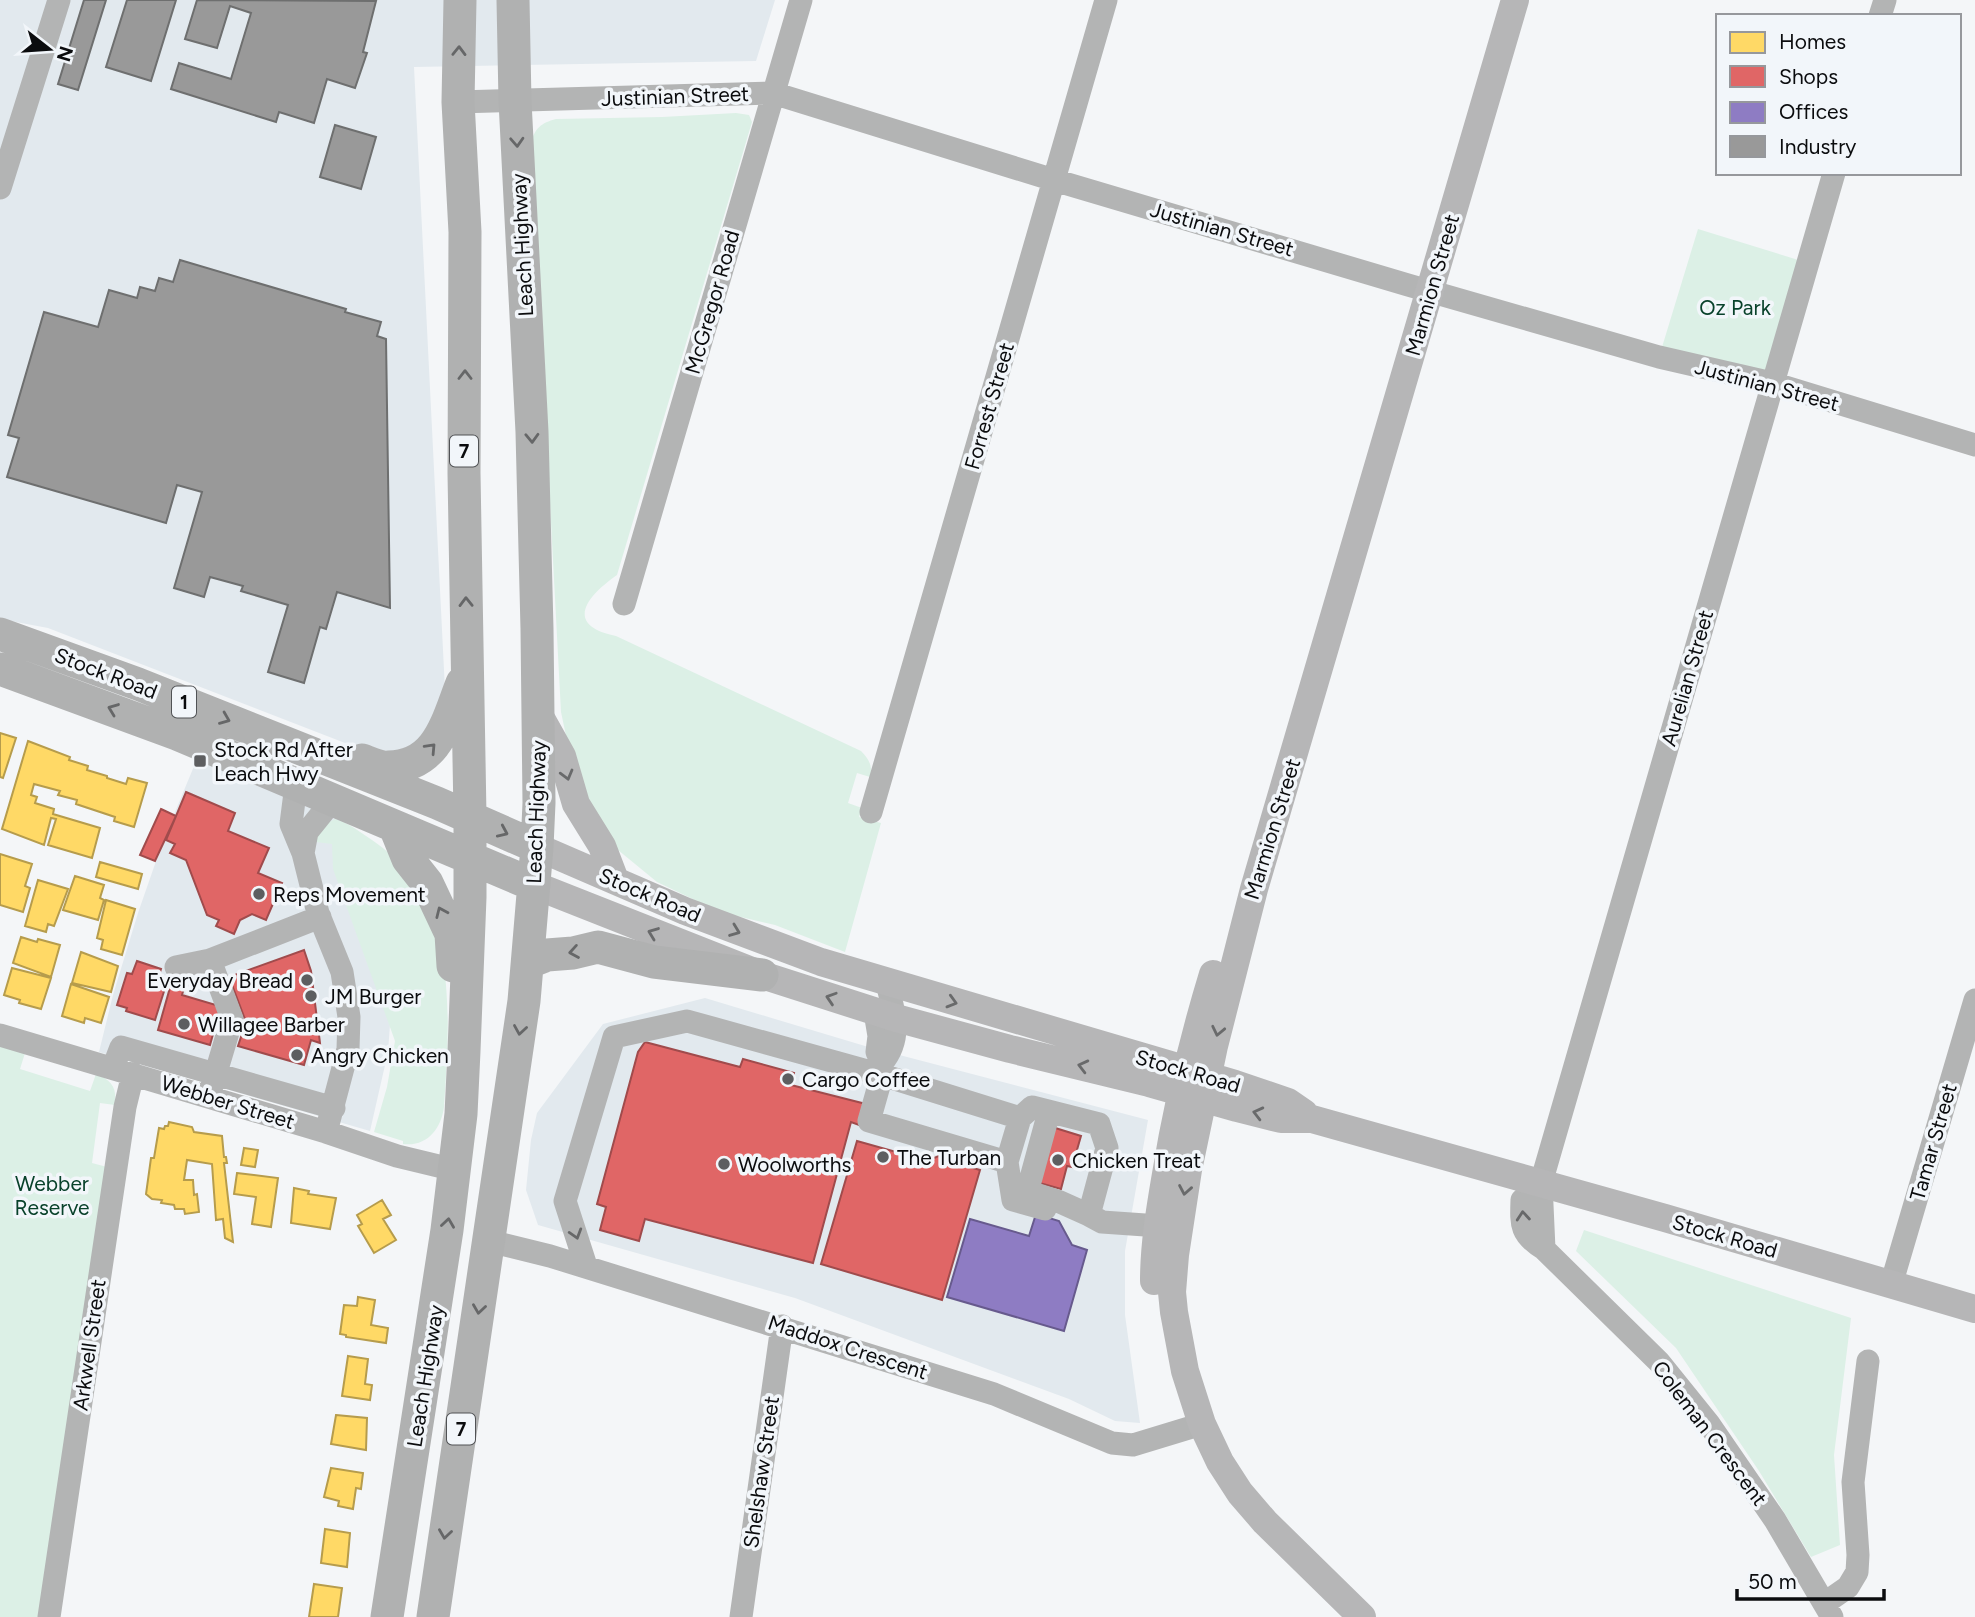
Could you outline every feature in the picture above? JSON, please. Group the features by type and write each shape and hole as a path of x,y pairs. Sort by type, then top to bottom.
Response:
{"highway":[{"name":"Leach Highway","path":"387,1617 456,1170 464,1051 470,816 464,473 465,232 458,102 460,0"},
{"name":"Leach Highway","path":"433,1617 529,962 537,847 538,713 532,432 515,101 513,0"},
{"name":"Stock Road","path":"0,634 138,684 470,816 537,847"},
{"name":"Stock Road","path":"0,669 177,734 534,885"},
{"path":"298,748 336,752 386,768 408,764 433,749 441,737 467,670"},
{"path":"395,827 408,859 427,883 451,934 455,1004 464,1051"},
{"path":"529,962 547,955 598,947 654,962 762,975"}],"main road":[{"name":"Marmion Street","path":"1362,1617 1273,1530 1240,1493 1194,1427 1167,1373 1155,1306 1195,1085 1227,989 1422,289 1499,0"},
{"name":"Marmion Street","path":"1422,289 1515,0"},
{"path":"538,713 562,756 576,804 602,846 615,880"},
{"name":"Stock Road","path":"537,847 685,911 786,950 1195,1085 1281,1119 1312,1119 1975,1310"},
{"name":"Stock Road","path":"534,885 762,975 885,1015 1195,1085"},
{"name":"Marmion Street","path":"1194,1427 1207,1472 1233,1509 1255,1536 1340,1617"}],"street":[{"path":"0,188 59,0"},
{"name":"McGregor Road","path":"624,604 801,0"},
{"name":"Forrest Street","path":"871,812 1106,0"},
{"name":"Justinian Street","path":"458,102 772,93 1422,289 1659,356 1772,383 1975,445"},
{"name":"Aurelian Street","path":"1541,1184 1833,175"},
{"path":"296,785 292,824 303,853 320,917 342,972 349,1017 348,1049 326,1132"},
{"path":"303,853 307,832 332,800"},
{"path":"176,967 210,960 320,917"},
{"path":"210,960 232,1019 213,1085 334,1108"},
{"path":"887,983 885,1015 895,1040 882,1069 869,1121 1007,1162"},
{"name":"Tamar Street","path":"1891,1285 1975,1000"},
{"path":"586,1266 565,1200 614,1037 687,1021 882,1069 1020,1118"},
{"name":"Webber Street","path":"0,1035 123,1071 213,1085 326,1132 397,1156 456,1170"},
{"name":"Arkwell Street","path":"49,1617 125,1107 123,1071"},
{"path":"1032,1107 1099,1124 1107,1148 1088,1215 1078,1219 1013,1200 1007,1162 1020,1118 1032,1107"},
{"path":"1049,1112 1029,1192 1060,1202 1102,1222 1168,1226"},
{"name":"Coleman Crescent","path":"1541,1184 1544,1249 1659,1362 1709,1424 1775,1520 1829,1610 1857,1572 1853,1482 1868,1362"},
{"name":"Maddox Crescent","path":"489,1241 586,1266 994,1394 1112,1443 1133,1445 1194,1427"},
{"name":"Shelshaw Street","path":"741,1617 782,1326"}],"shaded area":[{"path":"0,0 775,0 756,61 414,67 445,690 440,709 412,749 376,755 48,628 0,619"},
{"path":"197,759 345,822 391,1011 388,1052 370,1131 99,1052 138,913 163,841"},
{"path":"705,998 865,1046 1148,1120 1125,1251 1125,1315 1140,1423 1115,1421 1069,1399 795,1298 538,1225 526,1190 531,1140 537,1113 603,1024"}],"green space":[{"path":"736,113 749,115 752,122 617,575 590,601 585,609 585,617 590,625 600,631 616,636 861,751 866,757 871,766 870,777 857,773 848,803 862,808 859,817 881,823 845,952 775,925 720,912 657,882 618,850 576,783 561,712 531,143 539,127 556,119"},
{"name":"Oz Park","path":"1698,229 1808,263 1772,383 1659,357"},
{"path":"335,819 350,825 372,840 401,865 421,894 435,926 443,961 447,998 444,1107 436,1129 419,1143 403,1144 403,1141 374,1132 387,1087 395,1041 333,869 332,844 316,842 322,828"},
{"name":"Webber Reserve","path":"0,1046 25,1053 20,1069 90,1091 96,1074 110,1082 115,1094 115,1105 100,1103 92,1163 107,1167 40,1617 0,1617"},
{"path":"1584,1230 1851,1318 1834,1455 1840,1545 1811,1557 1759,1471 1676,1348 1576,1251"}],"building: Homes":[{"path":"0,733 16,738 3,778 0,777"},
{"path":"28,741 70,757 69,760 88,766 87,770 107,778 126,784 128,778 147,783 134,827 114,821 115,817 76,804 77,800 58,795 60,791 34,784 31,795 37,797 35,803 54,809 53,814 100,828 92,858 48,845 56,819 51,818 44,845 2,829"},
{"path":"0,854 32,864 25,886 30,888 23,912 0,905"},
{"path":"100,862 142,874 138,889 96,877"},
{"path":"75,876 104,885 100,898 104,900 98,920 63,910"},
{"path":"38,880 68,889 54,926 48,924 46,932 25,926"},
{"path":"106,900 135,909 122,955 101,949 103,940 97,938"},
{"path":"21,937 60,945 51,977 13,963"},
{"path":"81,952 118,966 111,992 72,983"},
{"path":"12,968 51,978 41,1009 19,1003 20,1000 4,995"},
{"path":"71,984 109,997 101,1023 85,1018 84,1023 62,1016"},
{"path":"169,1122 192,1127 194,1132 222,1136 227,1163 224,1163 233,1242 225,1238 223,1219 216,1220 212,1164 187,1160 184,1180 193,1180 199,1212 185,1214 184,1209 175,1209 174,1205 161,1203 162,1200 152,1199 146,1194 159,1128 164,1129"},
{"path":"244,1148 258,1150 255,1167 241,1165"},
{"path":"237,1173 278,1178 271,1227 252,1224 256,1197 234,1194"},
{"path":"294,1188 309,1191 308,1194 336,1198 330,1229 291,1223"},
{"path":"382,1200 391,1215 383,1219 396,1240 374,1253 358,1226 362,1224 357,1215"},
{"path":"358,1297 375,1300 371,1325 388,1328 386,1343 340,1334 344,1305 357,1306"},
{"path":"348,1356 368,1359 365,1384 372,1385 370,1400 342,1396"},
{"path":"336,1415 367,1418 366,1450 331,1444"},
{"path":"331,1468 363,1473 361,1489 356,1488 353,1509 338,1506 339,1501 324,1497"},
{"path":"325,1529 350,1533 347,1567 321,1563"},
{"path":"314,1584 342,1588 338,1617 309,1617"}],"building: Shops":[{"path":"186,792 235,813 228,831 269,848 258,873 282,883 266,920 252,914 240,920 234,934 216,926 219,920 207,915 186,860 170,853 175,844 166,840"},
{"path":"161,809 176,816 155,861 140,855"},
{"path":"304,950 311,971 320,1043 311,1040 304,1065 238,1046 246,1022 229,977"},
{"path":"137,961 161,969 157,982 166,985 155,1020 126,1011 127,1008 117,1005 127,973 132,974"},
{"path":"173,977 186,981 182,995 216,1005 219,1013 210,1045 158,1030"},
{"name":"Woolworths","path":"645,1042 740,1067 743,1059 794,1073 791,1085 866,1104 859,1125 851,1122 813,1263 645,1219 639,1241 600,1230 606,1207 597,1204 638,1052"},
{"name":"Chicken Treat","path":"1052,1127 1081,1136 1072,1167 1067,1166 1061,1189 1036,1182"},
{"path":"857,1141 928,1161 949,1151 955,1163 980,1170 942,1300 821,1264"}],"building: Offices":[{"path":"1036,1214 1059,1221 1072,1245 1087,1250 1064,1331 947,1297 970,1219 1029,1236"}],"building: Industry":[{"path":"84,0 106,0 78,90 58,84"},
{"path":"127,0 176,0 151,81 106,67"},
{"path":"197,0 376,1 363,52 367,53 355,88 327,79 314,123 279,112 276,122 171,89 179,63 231,79 251,13 230,6 217,48 185,39"},
{"path":"335,125 376,137 361,189 320,177"},
{"path":"180,260 346,309 345,312 381,322 377,336 386,339 390,608 337,592 326,629 320,627 304,683 268,672 288,605 241,591 243,586 210,577 204,597 174,588 202,492 177,485 166,523 7,477 19,438 8,435 44,312 98,327 109,290 137,298 140,287 155,291 159,278 173,282"}],"place":[{"name":"Stock Rd After Leach Hwy","path":"200,761"},
{"name":"Reps Movement","path":"259,894"},
{"name":"Everyday Bread","path":"307,980"},
{"name":"JM Burger","path":"311,996"},
{"name":"Willagee Barber","path":"184,1024"},
{"name":"Angry Chicken","path":"297,1055"},
{"name":"Cargo Coffee","path":"788,1079"},
{"name":"The Turban","path":"883,1157"},
{"name":"Chicken Treat","path":"1058,1160"},
{"name":"Woolworths","path":"724,1164"}]}
